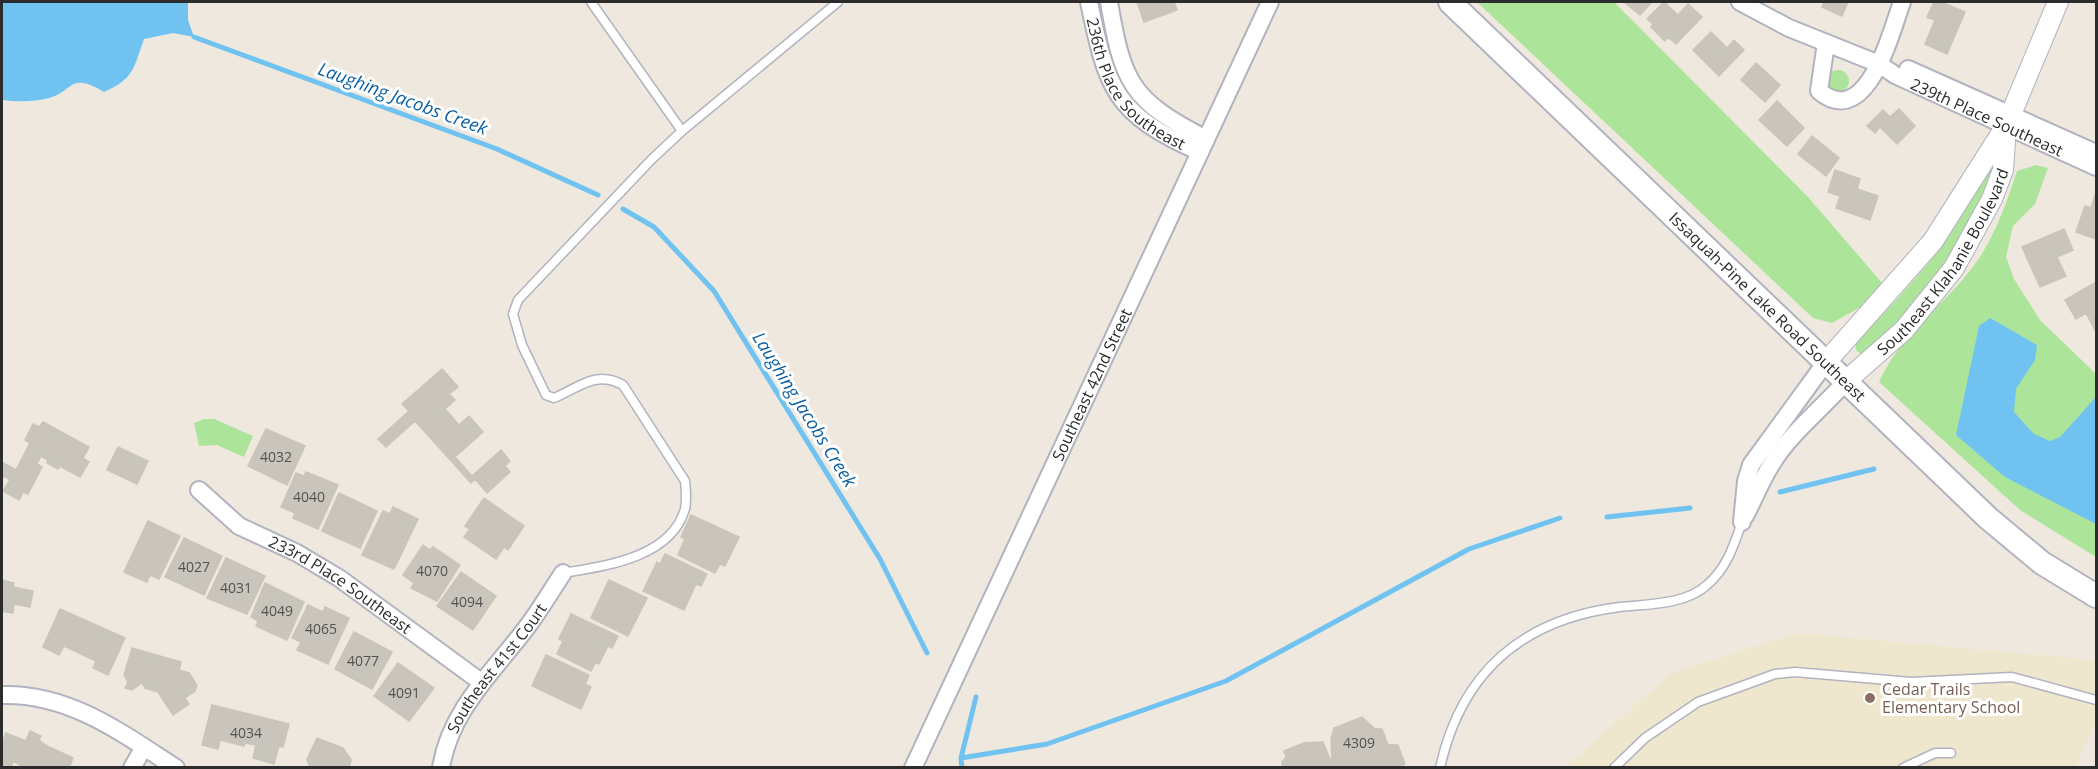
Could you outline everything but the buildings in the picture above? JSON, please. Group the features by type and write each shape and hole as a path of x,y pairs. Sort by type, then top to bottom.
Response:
{"main road":[{"name":"Issaquah-Pine Lake Road Southeast","path":"1450,2 2002,531 2042,563 2097,596"}],"street":[{"name":"236th Place Southeast","path":"1089,2 1109,81 1120,98 1147,125 1162,136 1203,146"},
{"name":"236th Place Southeast","path":"1109,2 1117,51 1136,90 1166,118 1203,146"},
{"name":"Southeast 42nd Street","path":"913,768 1270,2"},
{"name":"239th Place Southeast","path":"1740,2 1826,43 1879,64 1895,75 2097,153"},
{"path":"1826,43 1818,84 1819,91 1824,96 1842,102 1849,100 1873,78 1902,2"},
{"name":"Southeast Klahanie Boulevard","path":"1826,362 1933,242 2009,120 2058,2"},
{"name":"Southeast Klahanie Boulevard","path":"1846,381 1904,330 1959,259 1984,216 2003,170 2009,120"},
{"name":"239th Place Southeast","path":"2009,120 2097,167"},
{"path":"1742,522 1746,481 1751,465 1826,362"},
{"path":"1742,522 1771,465 1792,436 1820,411 1846,381"},
{"name":"233rd Place Southeast","path":"199,490 239,526 297,553 339,578 481,682"},
{"name":"Southeast 41st Court","path":"441,768 450,731 481,682 528,627 563,573"},
{"path":"2,695 43,699 63,704 108,723 176,768"},
{"path":"132,768 144,747"}],"lane":[{"path":"591,2 682,131"},
{"path":"563,573 602,566 651,550 672,533 685,510 685,481 623,385 609,377 592,380 555,399 546,395 522,345 513,314 518,300 652,159 682,131 838,2"},
{"path":"1440,768 1445,742 1470,689 1503,653 1533,631 1568,617 1593,611 1663,602 1699,591 1723,567 1733,549 1742,522"},
{"path":"1614,768 1645,738 1698,702 1775,674 1795,672 1911,682 2012,677 2097,700"},
{"path":"1903,768 1935,753 1951,753"}],"shaded area":[{"name":"Cedar Trails Elementary School","path":"1797,633 2096,660 2096,723 2076,767 1564,768 1672,673"}],"green space":[{"path":"1477,2 1614,2 1808,197 1889,291 1832,323 1813,318"},
{"path":"1838,70 1848,77 1849,81 1842,91 1838,92 1828,85 1827,81 1834,71"},
{"path":"1996,159 1980,204 1943,273 1898,332 1887,343 1865,358 1856,350 1855,341 1897,299 1935,254 1958,222 1985,173"},
{"path":"2036,165 2048,168 2035,204 2013,226 2006,257 2014,279 2040,320 2096,374 2096,557 2020,510 1879,382 1901,346 1958,285 1983,252 2002,213 2017,171"},
{"path":"204,419 214,419 253,436 244,457 217,445 199,446 194,423"}],"water":[{"path":"2,2 188,2 188,20 194,37 173,33 144,39 132,72 122,82 104,92 84,83 77,83 57,95 43,99 2,100"},
{"path":"1990,318 2037,345 2035,360 2016,389 2014,412 2034,434 2050,441 2060,437 2096,397 2096,524 2005,477 1956,435 1979,326"}],"waterway":[{"name":"Laughing Jacobs Creek","path":"194,37 497,149 598,195"},
{"name":"Laughing Jacobs Creek","path":"623,209 654,227 714,291 880,559 927,653"},
{"path":"1780,492 1874,469"},
{"path":"1607,517 1690,508"},
{"path":"961,758 1047,744 1226,681 1469,549 1560,518"},
{"name":"Laughing Jacobs Creek","path":"962,768 961,758 976,697"}],"place":[{"name":"Cedar Trails Elementary School","path":"1870,698"}]}
